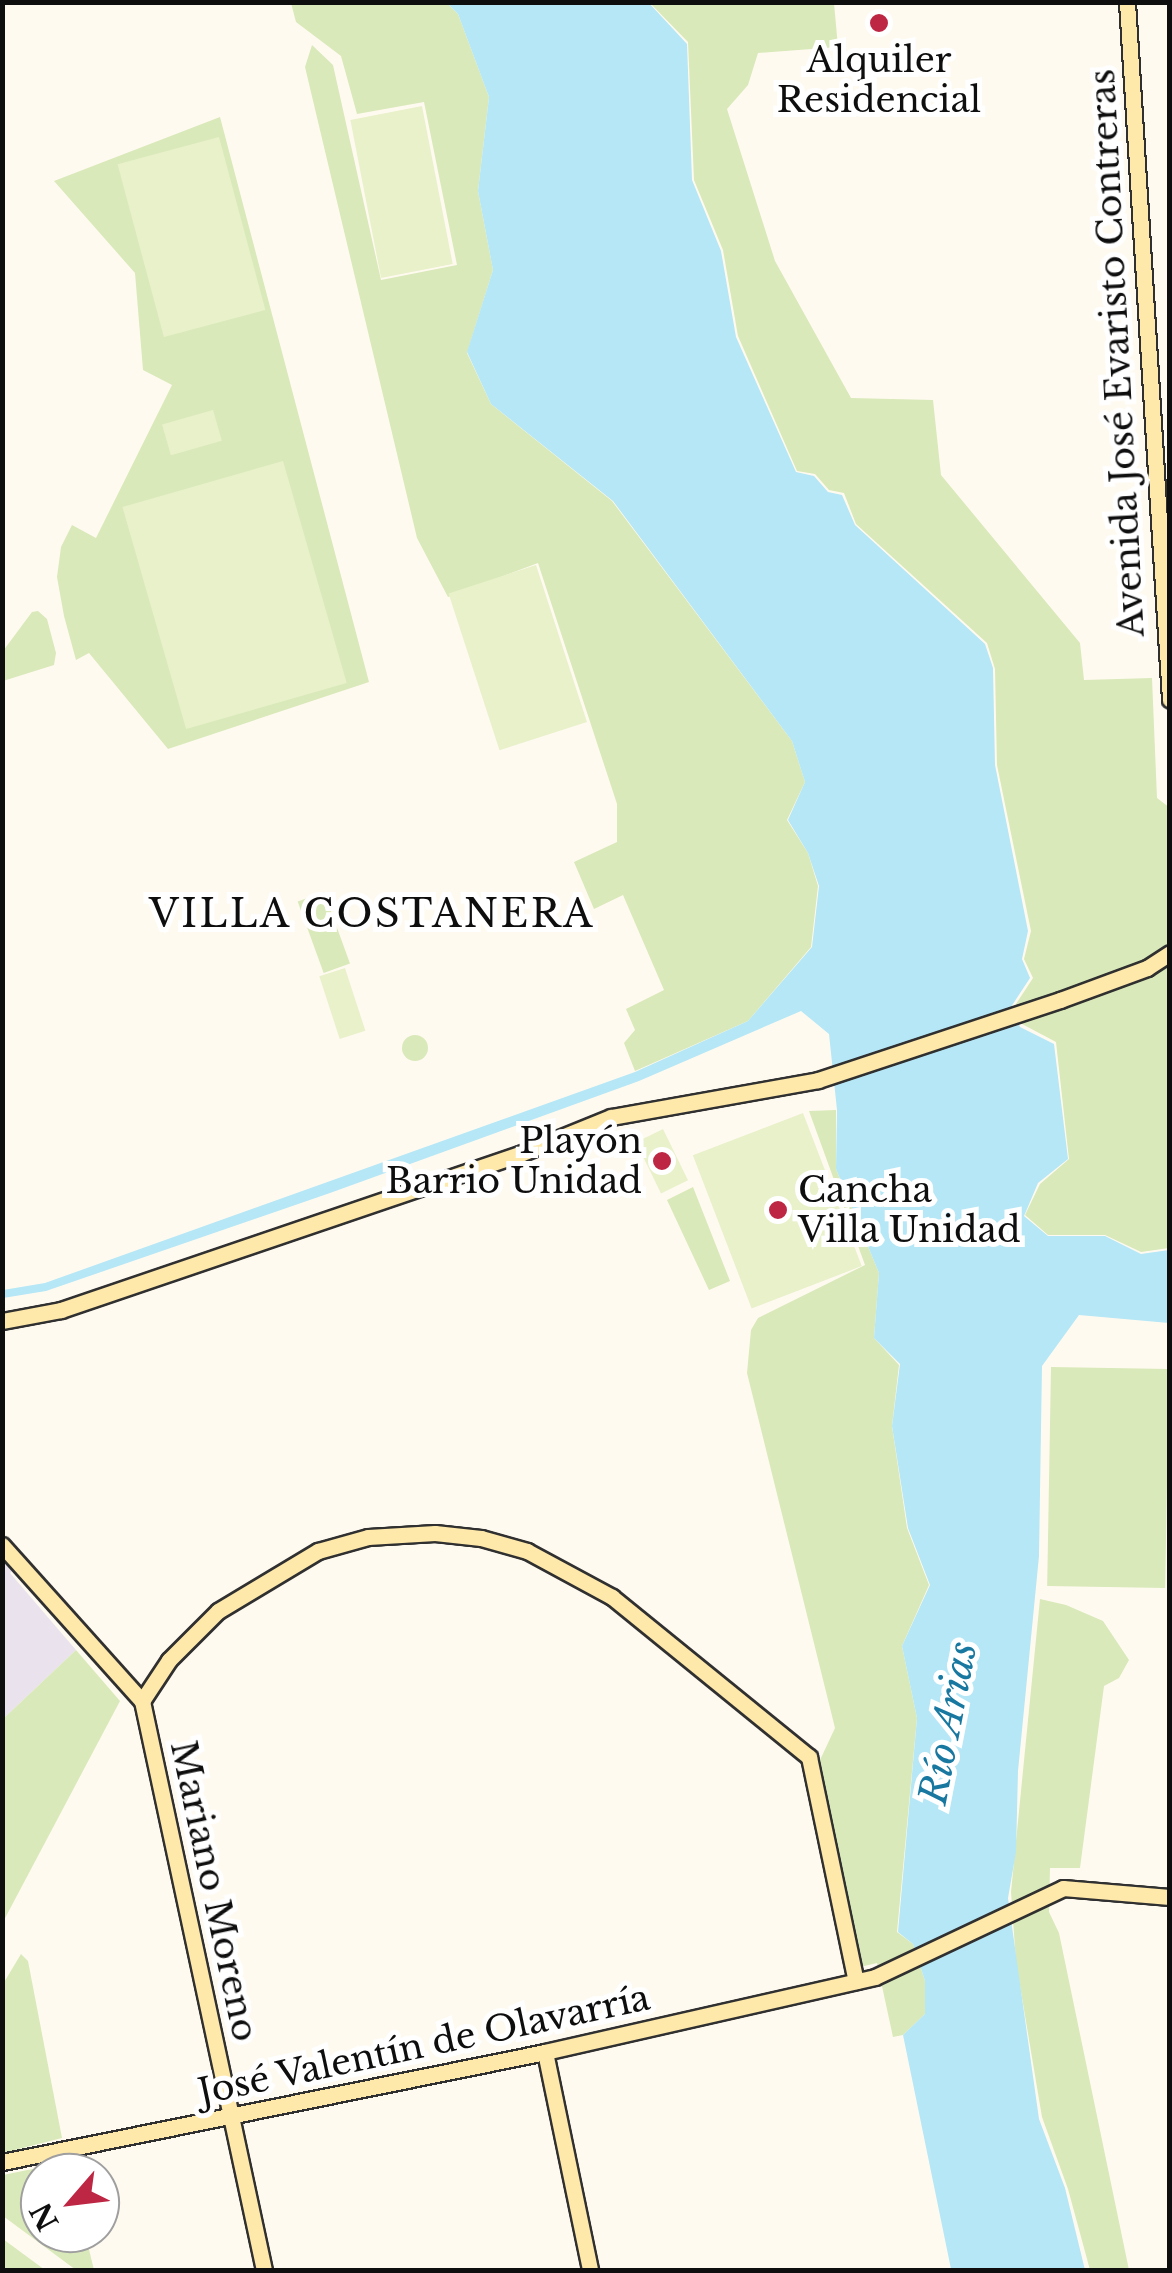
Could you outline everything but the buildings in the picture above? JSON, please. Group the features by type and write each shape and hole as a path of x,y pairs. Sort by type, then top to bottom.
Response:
{"street":[{"name":"Avenida José Evaristo Contreras","path":"1127,2 1170,700"},
{"path":"2,1320 62,1310 520,1154 612,1117 818,1080 1060,1000 1147,968 1170,953"},
{"path":"1147,968 1170,970"},
{"path":"2,1545 142,1701 169,1660 199,1628 280,1570 318,1551 368,1537 435,1533 481,1538 527,1551 612,1597 809,1757 856,1981"},
{"name":"Mariano Moreno","path":"142,1701 264,2270"},
{"name":"José Valentín de Olavarría","path":"2,2162 545,2052 856,1981 882,1974 1047,1893 1083,1887 1170,1897"},
{"path":"545,2052 590,2270"}],"shaded area":[{"path":"2,1545 19,1564 10,1573 76,1650 3,1719"}],"green space":[{"path":"291,3 447,3 458,14 489,97 478,191 493,270 467,353 491,404 612,501 792,741 805,782 787,820 808,853 818,886 811,947 748,1021 635,1071 624,1043 635,1030 626,1009 664,990 623,895 594,909 574,862 617,842 617,804 538,563 448,597 417,538 305,67 312,45 333,65 381,280 457,265 424,102 357,114 341,56 296,22"},
{"path":"650,3 834,3 838,47 758,53 748,85 727,109 775,261 851,398 933,400 941,475 1080,643 1084,680 1152,678 1157,798 1170,808 1169,1248 1141,1252 1105,1235 1048,1235 1025,1215 1040,1184 1069,1159 1056,1042 1022,1024 1014,1007 1033,978 1024,959 1031,931 997,765 995,669 987,643 856,524 844,493 829,490 815,474 797,471 738,336 723,250 694,180 688,42"},
{"path":"422,106 453,264 381,278 350,120"},
{"path":"220,117 369,682 168,749 89,653 76,660 64,616 57,577 61,547 72,525 96,538 172,385 143,370 135,273 54,181"},
{"path":"219,137 265,310 164,337 118,164"},
{"path":"213,410 222,441 171,455 162,425"},
{"path":"283,461 347,683 186,729 122,507"},
{"path":"536,565 587,722 499,750 449,593"},
{"path":"38,611 47,619 56,653 54,665 3,681 3,651 32,612"},
{"path":"324,892 350,963 324,973 298,902"},
{"path":"345,968 365,1031 340,1039 319,976"},
{"path":"415,1035 424,1039 428,1048 424,1057 415,1061 406,1057 402,1048 406,1039"},
{"path":"836,1110 836,1169 879,1273 874,1338 899,1365 892,1426 907,1528 929,1585 902,1646 917,1718 897,1932 913,1944 925,1981 925,2014 903,2035 893,2037 877,1963 860,1967 820,1760 835,1728 747,1373 751,1330 758,1318 865,1265 809,1111"},
{"name":"Cancha Villa Unidad","path":"803,1113 862,1266 752,1308 693,1155"},
{"name":"Playón Barrio Unidad","path":"663,1129 688,1180 661,1193 636,1142"},
{"path":"693,1187 730,1281 709,1290 667,1200"},
{"path":"1051,1367 1169,1369 1165,1588 1047,1586"},
{"path":"1040,1599 1103,1621 1129,1660 1119,1678 1104,1686 1080,1868 1050,1868 1049,1912 1059,1933 1129,2270 1090,2270 1068,2189 1042,2117 1016,1962 1011,1892"},
{"path":"76,1650 120,1701 3,1922 3,1719"},
{"path":"21,1954 28,1961 62,2138 3,2153 3,1984"},
{"path":"20,2172 20,2229 3,2216 3,2175"},
{"path":"3,2239 45,2270 3,2270"},
{"path":"53,2253 90,2253 94,2270 76,2270"}],"water":[{"name":"Río Arias","path":"447,3 649,3 687,44 692,180 721,251 736,337 796,472 814,476 828,492 842,495 855,525 985,644 993,668 995,765 1028,931 1022,959 1030,978 1011,1007 1020,1027 1054,1044 1068,1159 1038,1183 1024,1216 1048,1236 1105,1236 1141,1254 1169,1250 1169,1323 1079,1315 1042,1366 1039,1556 1018,1771 1016,1852 1008,1898 1039,2119 1065,2188 1085,2270 951,2269 903,2035 925,2014 925,1981 913,1944 898,1932 917,1718 902,1646 930,1585 908,1528 892,1426 900,1364 874,1338 879,1273 836,1169 837,1110 829,1034 801,1011 639,1081 330,1193 46,1291 3,1298 3,1290 45,1283 635,1072 748,1021 812,947 819,886 808,853 788,820 805,782 792,741 613,501 491,404 467,352 493,270 478,191 489,97 458,14"}],"place":[{"name":"Alquiler Residencial","path":"879,23"},
{"name":"Playón Barrio Unidad","path":"662,1161"},
{"name":"Cancha Villa Unidad","path":"778,1210"}],"district":[{"name":"VILLA COSTANERA","path":"372,914"}]}
